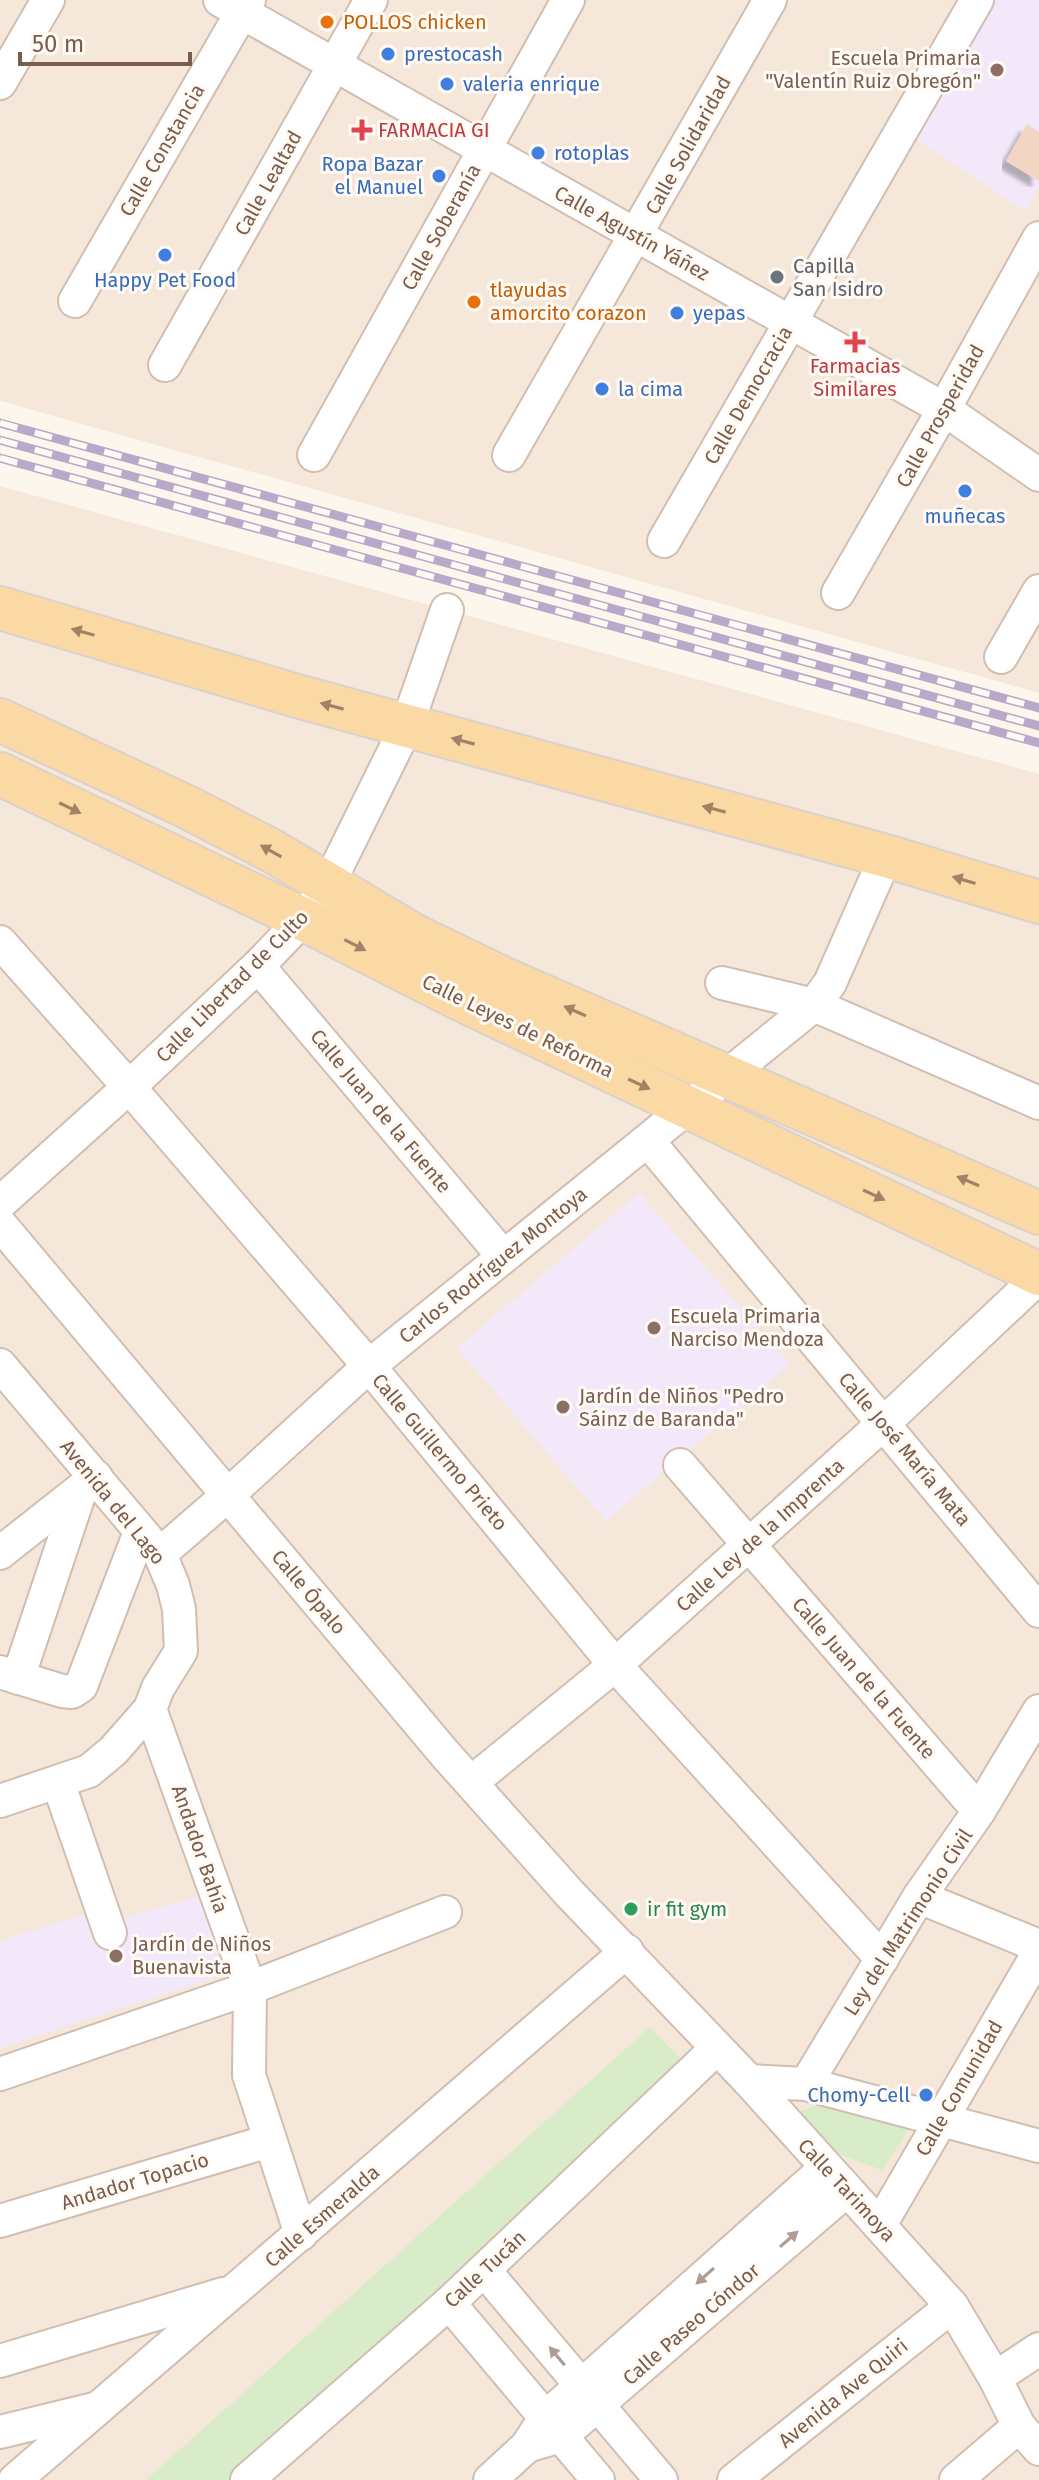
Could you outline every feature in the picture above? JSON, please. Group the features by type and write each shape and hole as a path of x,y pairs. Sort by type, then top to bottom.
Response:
{"main road":[{"path":"0,608 297,696 886,856 1039,902"},
{"name":"Calle Leyes de Reforma","path":"0,720 187,807 274,852 415,936 500,977 1039,1213"},
{"name":"Calle Leyes de Reforma","path":"0,774 303,919 460,999 1039,1275"}],"street":[{"path":"0,83 48,0"},
{"name":"Calle Lealtad","path":"165,365 371,0"},
{"name":"Calle Soberanía","path":"314,455 568,0"},
{"name":"Calle Solidaridad","path":"509,455 770,0"},
{"name":"Calle Democracia","path":"664,541 977,0"},
{"name":"Calle Agustín Yáñez","path":"237,4 335,65 944,409 1039,475"},
{"name":"Calle Constancia","path":"75,301 237,4"},
{"name":"Calle Prosperidad","path":"838,593 1039,238"},
{"path":"1001,657 1039,591"},
{"name":"Calle Libertad de Culto","path":"0,1203 129,1087 258,966 303,919 328,885 407,725 447,610"},
{"name":"Carlos Rodríguez Montoya","path":"150,1543 228,1495 369,1366 814,1005 830,983 886,856"},
{"name":"Calle Guillermo Prieto","path":"0,942 369,1366 615,1665 882,1959"},
{"name":"Calle Juan de la Fuente","path":"258,966 503,1256"},
{"path":"722,983 814,1005 1039,1103"},
{"name":"Calle José María Mata","path":"648,1141 1039,1611"},
{"name":"Calle Ópalo","path":"0,1224 472,1782 570,1894 627,1951"},
{"name":"Calle Ley de la Imprenta","path":"472,1782 615,1665 884,1423 1039,1275"},
{"name":"Avenida del Lago","path":"0,1801 89,1771 113,1751 150,1709 158,1688 181,1651 179,1609 173,1585 150,1543 88,1483 3,1376"},
{"name":"Calle Juan de la Fuente","path":"680,1465 979,1811"},
{"path":"0,1553 88,1483"},
{"path":"88,1483 9,1675 72,1692 81,1686 150,1543"},
{"name":"Andador Bahía","path":"150,1709 250,1988"},
{"name":"Ley del Matrimonio Civil","path":"806,2084 919,1897 1034,1730"},
{"path":"58,1782 110,1933"},
{"path":"919,1897 1039,1949"},
{"path":"0,2074 250,1988 445,1912"},
{"name":"Calle Comunidad","path":"880,2225 1039,1949"},
{"name":"Calle Tarimoya","path":"627,1951 952,2306 1029,2437"},
{"name":"Calle Esmeralda","path":"15,2480 627,1951"},
{"path":"250,1988 249,2075 301,2234"},
{"name":"Calle Tucán","path":"247,2480 449,2303 716,2049"},
{"path":"749,2081 806,2084 1039,2146"},
{"name":"Andador Topacio","path":"0,2221 269,2141"},
{"name":"Calle Paseo Cóndor","path":"490,2480 836,2179"},
{"path":"484,2270 661,2480"},
{"path":"0,2361 236,2290"},
{"path":"449,2303 598,2480"},
{"name":"Avenida Ave Quiri","path":"734,2480 952,2306"},
{"path":"995,2378 1039,2349"},
{"path":"0,2432 99,2408"},
{"path":"956,2480 1029,2437"}],"shaded area":[{"path":"0,0 1039,0 1039,693 0,401"},
{"name":"Escuela Primaria \"Valentín Ruiz Obregón\"","path":"995,0 1039,0 1039,186 1025,211 916,139"},
{"path":"0,486 1039,774 1039,2480 0,2480"},
{"name":"Escuela Primaria Narciso Mendoza","path":"639,1193 790,1364 606,1521 457,1348"},
{"name":"Jardín de Niños Buenavista","path":"211,1893 236,1971 0,2048 0,1941 105,1908 110,1922"}],"green space":[{"path":"650,2027 697,2076 231,2480 146,2480"},
{"path":"825,2103 914,2122 882,2170 841,2155 823,2154 801,2111"}],"building":[{"path":"1027,124 1039,132 1039,181 1006,161"}],"railway":[{"path":"0,423 1039,708"},
{"path":"0,440 1039,726"},
{"path":"0,458 1039,743"}],"place":[{"name":"POLLOS chicken","path":"327,22"},
{"name":"prestocash","path":"388,54"},
{"name":"Escuela Primaria \"Valentín Ruiz Obregón\"","path":"997,70"},
{"name":"valeria enrique","path":"447,84"},
{"name":"FARMACIA GI","path":"362,130"},
{"name":"rotoplas","path":"538,153"},
{"name":"Ropa Bazar el Manuel","path":"439,176"},
{"name":"Happy Pet Food","path":"165,255"},
{"name":"Capilla San Isidro","path":"777,277"},
{"name":"tlayudas amorcito corazon","path":"474,302"},
{"name":"yepas","path":"677,313"},
{"name":"Farmacias Similares","path":"855,342"},
{"name":"la cima","path":"602,389"},
{"name":"muñecas","path":"965,491"},
{"name":"Escuela Primaria Narciso Mendoza","path":"654,1328"},
{"name":"Jardín de Niños \"Pedro Sáinz de Baranda\"","path":"563,1407"},
{"name":"ir fit gym","path":"631,1909"},
{"name":"Jardín de Niños Buenavista","path":"116,1956"},
{"name":"Chomy-Cell","path":"926,2095"}]}
